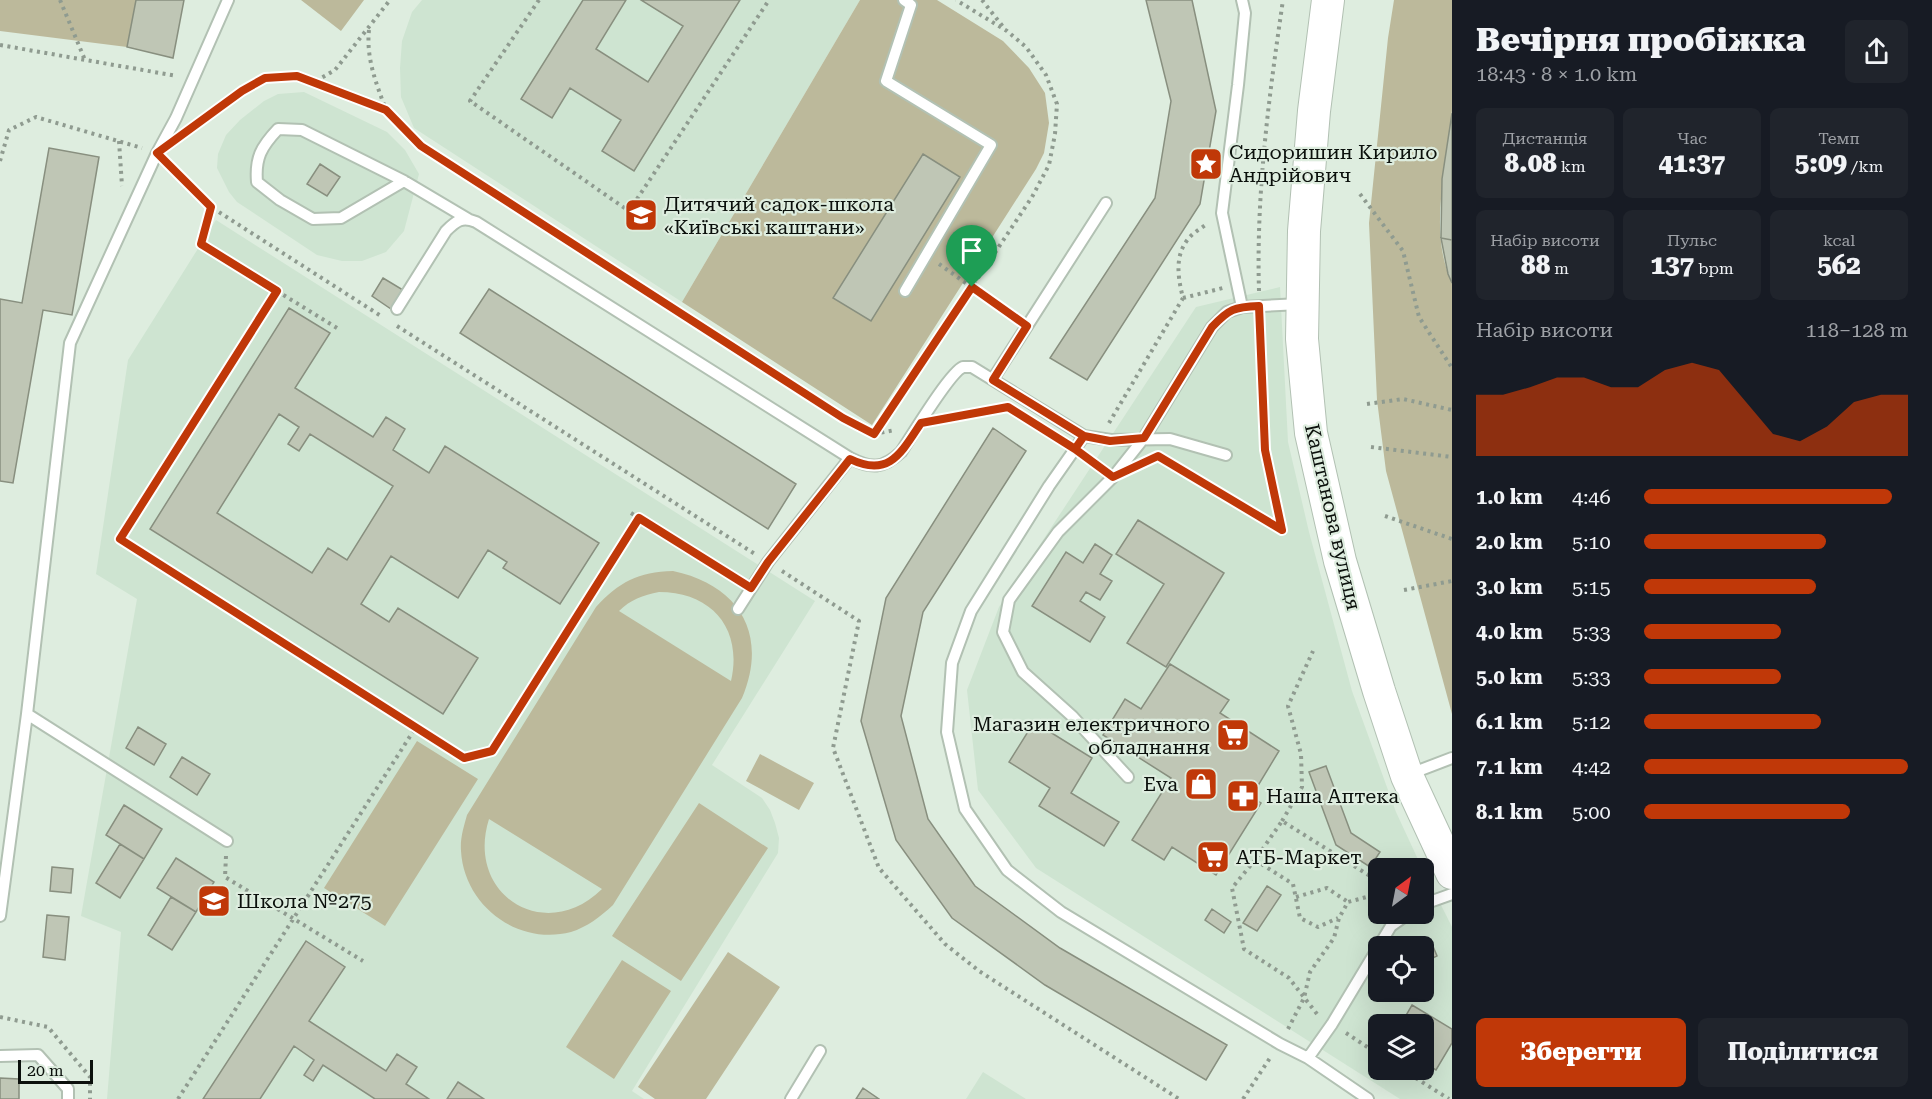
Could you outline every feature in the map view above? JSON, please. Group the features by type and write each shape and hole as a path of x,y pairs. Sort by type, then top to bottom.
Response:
{"street":[{"name":"Каштанова вулиця","path":"1328,0 1314,111 1304,231 1302,339 1311,433 1340,561 1379,691 1407,776 1452,873"}],"lane":[{"path":"0,916 27,714 70,343 157,153 176,118 228,0"},
{"path":"904,0 911,5 886,81 991,145 905,291"},
{"path":"1242,0 1245,13 1243,37 1222,213 1242,307"},
{"path":"404,181 341,218 314,219 279,200 257,182 255,164 265,143 278,129 302,130 404,181 486,228 850,459 865,466 878,466 891,461 901,452 946,385 964,367 972,367 1084,436 1110,441 1144,438 1170,439 1226,455"},
{"path":"993,380 1106,203"},
{"path":"397,309 446,231 457,220 468,219"},
{"path":"1128,777 1071,716 1023,672 1003,632 1009,600 1058,532 1113,477 1144,438 1212,327 1227,312 1242,307 1303,304"},
{"path":"1084,436 1049,486 971,611 952,663 947,732 965,809 1007,870 1061,912 1280,1044 1308,1058 1368,1099"},
{"path":"738,609 768,562 850,459"},
{"path":"27,714 226,841"},
{"path":"1407,776 1452,758"},
{"path":"1434,900 1452,894"},
{"path":"1308,1058 1332,1024 1394,924"},
{"path":"791,1099 820,1051"},
{"path":"0,1056 38,1055 68,1089 68,1099"}],"path":[{"path":"60,0 86,60"},
{"path":"315,82 335,70 390,0"},
{"path":"539,0 470,101 629,211 769,0"},
{"path":"874,434 1032,197 1049,165 1055,134 1056,104 1046,75 1026,47 1007,32 956,0"},
{"path":"982,0 1007,32"},
{"path":"1158,456 1282,530 1265,450 1259,306 1259,196 1283,0"},
{"path":"370,27 368,44 370,63 386,110"},
{"path":"0,45 193,79"},
{"path":"157,153 242,91 265,78 297,76 386,110 421,146 843,418 874,434 1008,407"},
{"path":"0,161 9,130 36,117 157,153 211,207 859,621 833,748 879,868 945,944 979,971 1177,1099"},
{"path":"1360,194 1403,251 1419,317 1452,368"},
{"path":"211,207 201,244 337,328"},
{"path":"1099,439 1183,298 1177,273 1180,254 1188,238 1222,213"},
{"path":"926,255 1027,326"},
{"path":"277,291 120,539 464,758 492,751 639,518"},
{"path":"1366,404 1403,399 1452,410"},
{"path":"1371,447 1452,457"},
{"path":"632,513 751,588"},
{"path":"1385,516 1452,539"},
{"path":"1404,590 1452,581"},
{"path":"1304,998 1289,978 1244,949 1232,888 1255,860 1302,787 1301,754 1288,706 1313,651"},
{"path":"178,1099 416,727"},
{"path":"1282,821 1368,874"},
{"path":"226,841 225,877 363,961"},
{"path":"1255,860 1293,884 1300,918 1318,927 1339,918"},
{"path":"1296,897 1327,888 1348,902"},
{"path":"1243,1099 1280,1044 1304,998 1310,972 1334,938 1339,918 1348,902 1368,897"},
{"path":"1332,1024 1368,1047"},
{"path":"1419,1080 1449,1099"}],"shaded area":[{"path":"0,0 136,0 127,47 0,31"},
{"path":"301,0 364,0 341,31"},
{"name":"Дитячий садок-школа «Київські каштани»","path":"422,0 860,0 682,302 414,128 401,97 400,68 402,41 412,12"},
{"path":"860,0 937,0 1003,41 1029,68 1045,93 1049,123 1044,153 1036,169 872,425 682,302"},
{"path":"1394,0 1452,0 1452,111 1440,219 1441,241 1452,283 1452,714 1386,471 1377,400 1369,223"},
{"path":"304,92 387,132 405,150 419,174 404,231 386,252 362,261 342,261 317,255 237,202 229,192 217,168 218,154 226,135 240,120 264,101 278,94"},
{"path":"216,220 815,601 712,765 762,798 775,823 779,838 778,853 632,1091 644,1099 107,1099 121,932 81,916 137,599 96,574 128,360"},
{"path":"1280,287 1288,442 1309,532 1352,691 1396,812 1417,858 1368,858 1368,924 1434,924 1434,891 1452,927 1452,1097 1450,1099 1400,1099 1370,1080 1434,1080 1434,1014 1368,1014 1368,1079 1036,868 978,790 967,690 999,607 1196,307"},
{"path":"673,571 696,578 715,588 731,600 742,616 749,633 752,653 749,675 742,698 613,905 593,921 571,932 551,935 531,933 513,927 483,904 464,871 461,846 467,815 596,607 613,591 630,580","holes":["659,592 694,599 708,606 719,617 732,645 734,662 731,681 619,611 637,598","489,819 602,889 580,905 557,912 535,912 515,903 499,889 489,870 485,846"]},
{"path":"417,741 478,779 385,926 324,888"},
{"path":"760,754 814,783 799,810 746,781"},
{"path":"699,803 768,848 681,981 612,936"},
{"path":"728,952 780,987 706,1099 655,1099 638,1087"},
{"path":"622,960 671,991 614,1079 566,1047"},
{"path":"983,1072 1026,1099 966,1099"}],"building":[{"path":"136,0 184,0 173,58 127,47"},
{"name":"Дитячий садок-школа «Київські каштани»","path":"583,0 626,0 596,49 648,82 683,26 641,0 740,0 634,171 602,151 621,120 570,88 552,118 521,99"},
{"path":"1146,0 1192,0 1216,111 1200,204 1087,380 1050,358 1155,198 1171,101"},
{"path":"1452,113 1452,240 1441,238 1442,179"},
{"path":"49,148 99,157 72,315 43,310 13,483 0,481 0,299 22,303"},
{"path":"923,154 960,177 871,321 833,298"},
{"path":"320,164 340,177 327,196 307,184"},
{"path":"1441,238 1452,240 1452,283 1448,274"},
{"path":"383,278 403,290 391,309 372,296"},
{"path":"489,289 796,484 768,529 460,333"},
{"path":"289,308 330,333 295,388 373,437 386,417 405,429 393,450 429,473 445,446 599,543 560,604 503,568 507,562 488,550 458,598 391,556 361,604 389,622 398,608 478,658 443,714 150,529","holes":["279,414 299,427 288,444 299,451 310,434 393,486 347,560 328,548 312,573 217,513"]},
{"path":"993,428 1026,451 923,612 901,716 928,819 975,886 1060,948 1227,1045 1206,1080 1045,985 952,918 896,840 861,721 886,598"},
{"path":"1138,520 1224,573 1166,667 1127,643 1164,584 1116,554"},
{"path":"1095,544 1112,555 1100,574 1112,581 1100,600 1086,592 1080,601 1105,617 1090,642 1032,606 1066,552 1083,563"},
{"path":"1170,664 1229,700 1220,713 1279,751 1251,797 1261,803 1216,875 1172,847 1164,860 1132,840 1171,778 1103,735 1125,699 1141,709"},
{"path":"1034,722 1092,758 1071,793 1119,822 1104,846 1039,806 1050,788 1009,762"},
{"path":"138,727 166,744 154,765 126,748"},
{"path":"182,757 210,774 197,795 170,777"},
{"path":"1326,766 1351,833 1380,852 1376,858 1368,858 1368,866 1336,845 1309,772"},
{"path":"124,805 162,829 144,859 106,835"},
{"path":"120,844 144,859 120,898 96,883"},
{"path":"176,858 214,882 196,912 157,888"},
{"path":"52,867 73,869 71,893 50,891"},
{"path":"1267,886 1281,895 1257,931 1243,923"},
{"path":"171,897 196,912 172,950 148,935"},
{"path":"1212,909 1231,922 1224,933 1205,920"},
{"path":"47,915 69,917 65,960 43,957"},
{"path":"306,941 345,967 309,1021 386,1071 397,1054 417,1067 406,1084 429,1099 375,1099 323,1065 313,1081 304,1075 314,1060 294,1046 260,1099 203,1099"},
{"path":"1412,1005 1427,1014 1407,1014"},
{"path":"1434,1018 1452,1029 1452,1043 1436,1070 1434,1069"},
{"path":"0,1078 19,1079 19,1099 0,1099"},
{"path":"458,1082 484,1099 447,1099"},
{"path":"863,1088 879,1099 856,1099"}],"place":[{"name":"Сидоришин Кирило Андрійович","path":"1206,164"},
{"name":"Дитячий садок-школа «Київські каштани»","path":"641,215"},
{"name":"Магазин електричного обладнання","path":"1233,735"},
{"name":"Eva","path":"1201,784"},
{"name":"Наша Аптека","path":"1243,796"},
{"name":"АТБ-Маркет","path":"1213,857"},
{"name":"Школа №275","path":"214,901"}],"route":[{"path":"972,287 874,434 843,418 421,146 386,110 297,76 265,78 242,91 157,153 211,207 201,244 277,291 120,539 464,758 492,751 639,518 751,588 768,562 850,459 865,466 878,466 891,461 901,452 921,423 1008,407 1075,449 1084,436 1110,441 1144,438 1212,327 1227,312 1242,307 1259,306 1265,450 1282,530 1158,456 1113,477 1075,449 1084,436 993,380 1027,326 972,287"}]}
